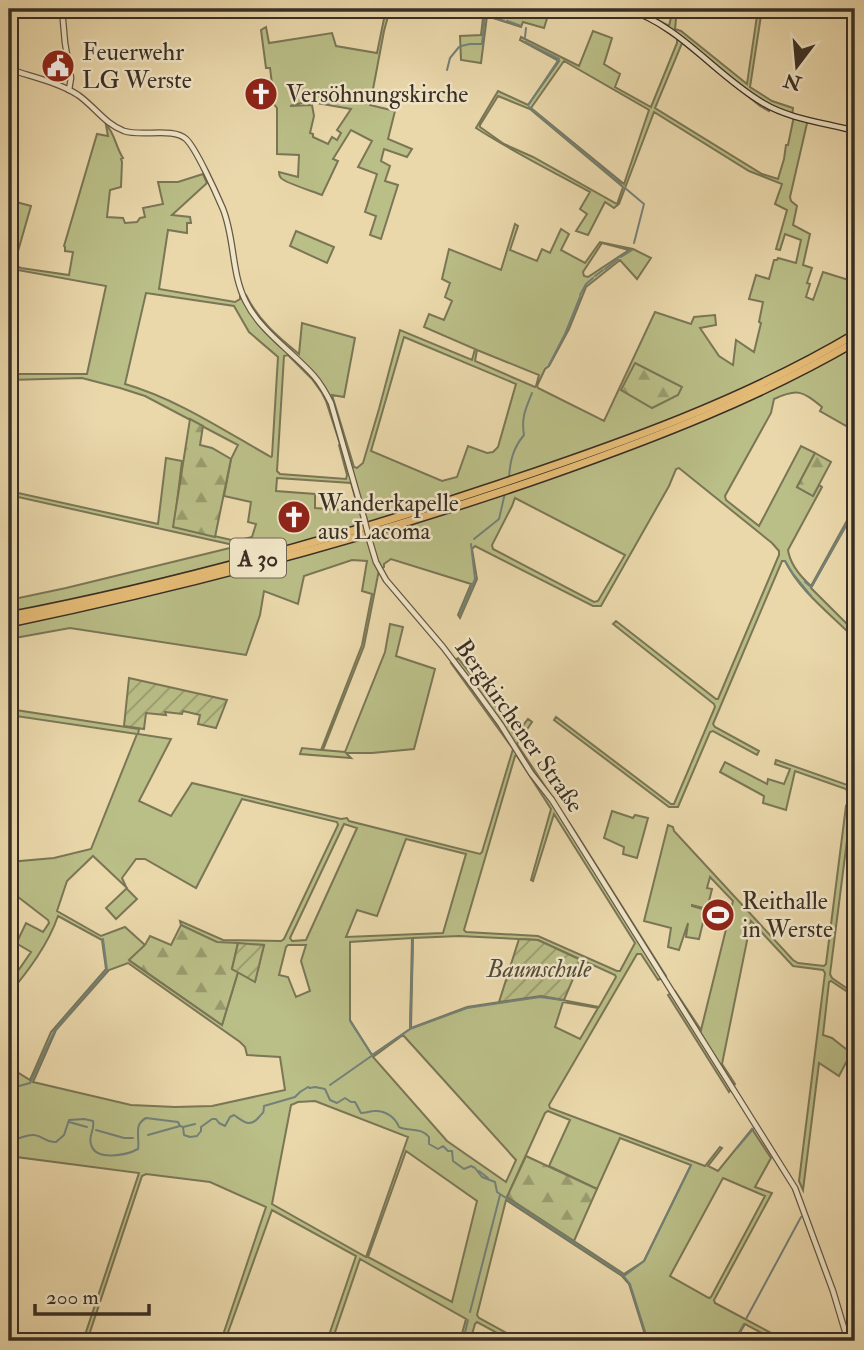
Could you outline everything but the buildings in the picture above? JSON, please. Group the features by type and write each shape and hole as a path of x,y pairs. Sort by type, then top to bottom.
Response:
{"highway":[{"name":"A 30","path":"9,623 145,593 393,526 515,483 725,400 797,367 855,334"},
{"name":"A 30","path":"515,483 622,449 719,411 817,364 855,342"},
{"name":"A 30","path":"9,616 253,559 501,488"}],"street":[{"path":"9,69 69,90 71,78 62,9"},
{"path":"627,9 675,33 768,106 855,131"},
{"name":"Bergkirchener Straße","path":"69,90 114,127 143,134 178,134 192,145 224,212 236,274 245,301 265,328 314,376 331,403 376,562 386,580 469,680 552,800 795,1188 848,1341"}],"green space":[{"path":"386,9 390,9 370,105 395,111 388,139 412,149 407,157 384,149 381,161 390,166 385,181 398,185 381,239 370,235 376,216 365,212 377,174 358,167 372,141 351,130 333,159 338,161 322,195 280,177 279,172 298,177 299,155 277,154 277,108 273,103 270,68 266,68 261,30 266,27 269,43 332,33 336,46 377,53","holes":["311,102 351,109 337,130 341,133 337,140 332,137 328,144 310,133 314,116 312,105 290,106"]},
{"path":"484,9 550,9 544,28 523,22 521,27 487,16 481,63 461,60 460,36 481,35"},
{"path":"673,9 677,9 675,29 747,84 758,9 762,9 750,87 772,101 793,108 792,116 760,106 682,43 655,108 762,174 778,179 794,116 808,119 790,197 797,206 793,225 810,234 803,265 812,268 806,297 813,300 823,272 855,282 855,431 820,411 822,407 800,393 789,393 774,399 771,413 725,496 726,500 759,526 801,446 815,453 797,487 813,496 819,485 822,487 788,550 796,570 811,586 855,506 811,588 855,632 855,639 808,593 785,561 782,561 713,724 759,751 757,755 713,731 710,732 678,807 669,807 554,720 556,717 674,804 714,704 613,624 616,621 718,699 779,555 772,543 679,468 676,469 601,606 593,606 475,546 472,549 477,579 460,618 458,615 471,584 391,559 384,564 379,570 364,646 323,750 345,752 385,652 390,624 403,627 396,656 435,669 414,749 346,753 351,758 300,754 302,748 321,750 362,645 372,594 362,591 367,561 352,560 304,576 298,604 264,591 260,615 246,655 70,628 9,639 9,600 238,546 9,495 9,491 158,524 166,458 182,461 174,527 236,541 252,537 256,524 248,522 251,502 224,496 231,459 238,445 145,396 120,388 82,378 9,380 9,374 87,374 106,286 18,270 15,273 9,303 9,200 31,206 14,265 69,275 73,252 65,251 64,246 97,134 108,136 106,125 123,158 121,187 110,190 107,217 123,218 125,223 137,222 145,217 143,208 163,204 158,182 178,182 203,174 207,183 172,215 190,217 191,223 187,223 187,233 168,230 159,289 235,302 240,296 246,295 263,320 299,354 302,323 355,338 344,397 332,395 354,467 357,468 363,463 400,330 472,360 475,349 424,327 429,314 444,320 452,301 445,297 450,283 442,279 449,249 501,270 515,224 518,226 510,250 537,261 542,249 550,253 561,229 569,234 561,250 585,263 600,242 633,249 651,258 637,279 620,260 586,287 569,329 537,386 604,421 655,312 691,324 694,317 715,315 716,325 700,328 719,356 733,365 736,340 754,352 763,302 749,299 756,275 769,279 774,260 778,258 796,263 801,240 785,234 780,250 776,249 787,210 775,204 782,184 749,171 654,112 619,204 614,208 605,202 588,235 576,231 587,214 580,209 590,192 518,153 476,128 498,91 528,105 559,61 520,40 521,37 579,66 593,31 612,38 604,64 620,74 615,87 651,107 677,39 641,17 643,12 669,26","holes":["564,61 649,110 624,184 531,108","498,96 530,109 623,187 617,204 533,157 504,144 480,127","602,243 629,250 588,277 584,276 583,272","146,293 234,306 249,332 278,357 272,456 144,390 125,384","404,337 516,384 498,447 487,453 468,446 457,477 442,481 371,451","477,350 539,375 535,387 475,361","288,355 312,379 326,401 347,475 346,479 280,474 277,471 284,356","277,478 351,483 359,511 315,508 315,494 276,491","515,498 625,555 598,601 594,602 493,549 492,545"]},
{"path":"296,231 334,247 327,263 290,246"},
{"path":"635,363 682,387 678,395 652,408 621,390"},
{"path":"190,419 203,426 200,445 212,448 231,459 215,537 173,527"},
{"path":"815,453 831,462 813,496 797,487"},
{"path":"458,658 502,714 515,736 528,719 532,722 517,744 666,976 658,980 641,954 637,954 549,1105 550,1108 705,1166 720,1147 722,1148 708,1166 718,1171 752,1129 771,1158 755,1187 772,1193 714,1300 715,1303 786,1341 777,1341 745,1324 735,1341 647,1341 629,1284 622,1276 506,1200 477,1315 521,1341 512,1341 477,1322 470,1341 460,1341 466,1319 360,1259 332,1341 327,1341 356,1256 272,1210 226,1338 236,1341 221,1341 266,1207 210,1182 146,1174 142,1176 87,1341 83,1341 139,1173 9,1156 9,1067 30,1080 51,1032 106,969 102,940 58,916 43,947 9,994 9,984 31,952 9,939 9,936 18,940 26,923 43,932 49,923 9,890 9,862 54,858 91,849 137,734 9,715 9,709 139,729 138,734 171,739 139,801 171,816 192,783 341,819 347,818 349,821 480,854 513,749 451,663","holes":["517,756 551,809 531,880 533,881 554,814 635,943 620,971 617,971 538,936 464,930","242,799 337,822 338,825 281,941 223,940 180,921 181,925 217,943 264,945 255,981 238,972 222,1025 130,961 145,945 125,927 101,936 57,911 67,881 93,856 126,887 122,878 136,859 145,859 196,888","344,824 357,828 306,940 292,941 290,938","406,839 466,854 443,933 346,937 357,910 377,916","459,936 538,940 616,977 599,1007 541,996 467,1007 411,1028 413,938","412,938 410,1029 372,1055 350,1020 350,942","306,945 301,961 310,991 296,997 288,977 279,975 286,947","128,963 240,1042 247,1055 280,1057 285,1090 212,1106 175,1107 131,1105 33,1082 56,1030 109,970","563,1002 598,1008 580,1039 555,1027","403,1035 516,1160 506,1182 447,1141 373,1057","315,1101 408,1137 366,1257 272,1204 291,1105","548,1111 570,1120 549,1166 597,1189 620,1138 691,1165 644,1261 624,1274 507,1197","406,1151 477,1201 452,1302 368,1257","723,1178 765,1196 711,1297 670,1276"]},
{"path":"129,678 227,700 216,728 198,724 200,715 183,711 182,714 165,712 166,715 146,713 144,729 124,726"},
{"path":"776,760 847,785 855,770 855,792 795,771 786,810 763,803 764,796 720,772 725,762 767,784 768,779 784,784 790,769 775,764"},
{"path":"846,806 851,809 830,974 855,994 855,997 829,982 823,1035 832,1038 851,1053 839,1076 819,1063 803,1190 799,1181 825,973 823,970 793,966 751,921 722,1064 735,1084 729,1092 668,995 675,991 701,1030 733,901 710,877 707,888 712,889 707,909 692,905 706,910 699,939 686,937 688,923 679,950 668,947 671,928 644,921 668,825 673,827 793,960 824,966"},
{"path":"612,811 633,818 635,815 648,818 637,858 623,854 624,847 604,838"},
{"path":"127,888 137,899 116,919 106,908"},
{"path":"181,925 217,942 238,943 232,969 238,972 222,1025 129,960 145,945 150,936 171,945"},
{"name":"Baumschule","path":"519,939 538,940 581,960 564,1000 541,996 499,1002"},
{"path":"238,943 264,945 255,982 232,969"},
{"path":"526,1156 597,1189 574,1241 507,1197"}],"waterway":[{"path":"486,9 485,15 504,21"},
{"path":"461,46 482,44 485,15"},
{"path":"507,21 521,26"},
{"path":"525,37 526,28"},
{"path":"525,42 559,59 529,104"},
{"path":"447,70 450,58 459,47"},
{"path":"529,107 621,184"},
{"path":"625,188 644,204 634,243"},
{"path":"621,257 632,250"},
{"path":"605,269 618,259"},
{"path":"595,276 603,270"},
{"path":"580,295 593,278"},
{"path":"549,365 580,297"},
{"path":"509,478 513,455 524,435 524,418 532,393"},
{"path":"474,539 499,519 505,493"},
{"path":"805,582 812,586 855,508"},
{"path":"460,615 475,579 471,544"},
{"path":"785,561 811,596"},
{"path":"19,1086 30,1083 55,1030 107,970 103,939"},
{"path":"410,1029 413,940"},
{"path":"330,1085 410,1029 467,1008 540,997 562,1000"},
{"path":"350,1021 372,1055"},
{"path":"9,1078 16,1080 18,1086 9,1109 16,1139 34,1135 56,1142 64,1135 69,1120 84,1119 93,1121 90,1141 94,1150 112,1156 138,1149 138,1128 146,1118 178,1122 183,1127 184,1135 197,1136 201,1127 212,1119 225,1126 234,1115 244,1122 253,1122 263,1112 264,1106 295,1097 308,1087 325,1089 330,1100 337,1103 345,1098 355,1102 361,1113 386,1113 399,1127 423,1132 429,1137 429,1144 438,1149 443,1146 452,1151 453,1161 464,1169 471,1166 475,1168 482,1177 495,1182 497,1192 622,1274 630,1284 648,1341"},
{"path":"69,1122 87,1127"},
{"path":"183,1127 195,1124"},
{"path":"148,1135 180,1126"},
{"path":"737,1148 753,1129"},
{"path":"96,1130 133,1138"},
{"path":"624,1276 644,1261 691,1165"},
{"path":"479,1171 488,1178"},
{"path":"470,1312 500,1195"},
{"path":"746,1319 801,1217"},
{"path":"463,1341 468,1320"},
{"path":"734,1341 744,1324"}],"place":[{"name":"Feuerwehr LG Werste","path":"58,66"},
{"name":"Versöhnungskirche","path":"261,94"},
{"name":"Wanderkapelle aus Lacoma","path":"294,517"},
{"name":"Reithalle in Werste","path":"718,915"}]}
